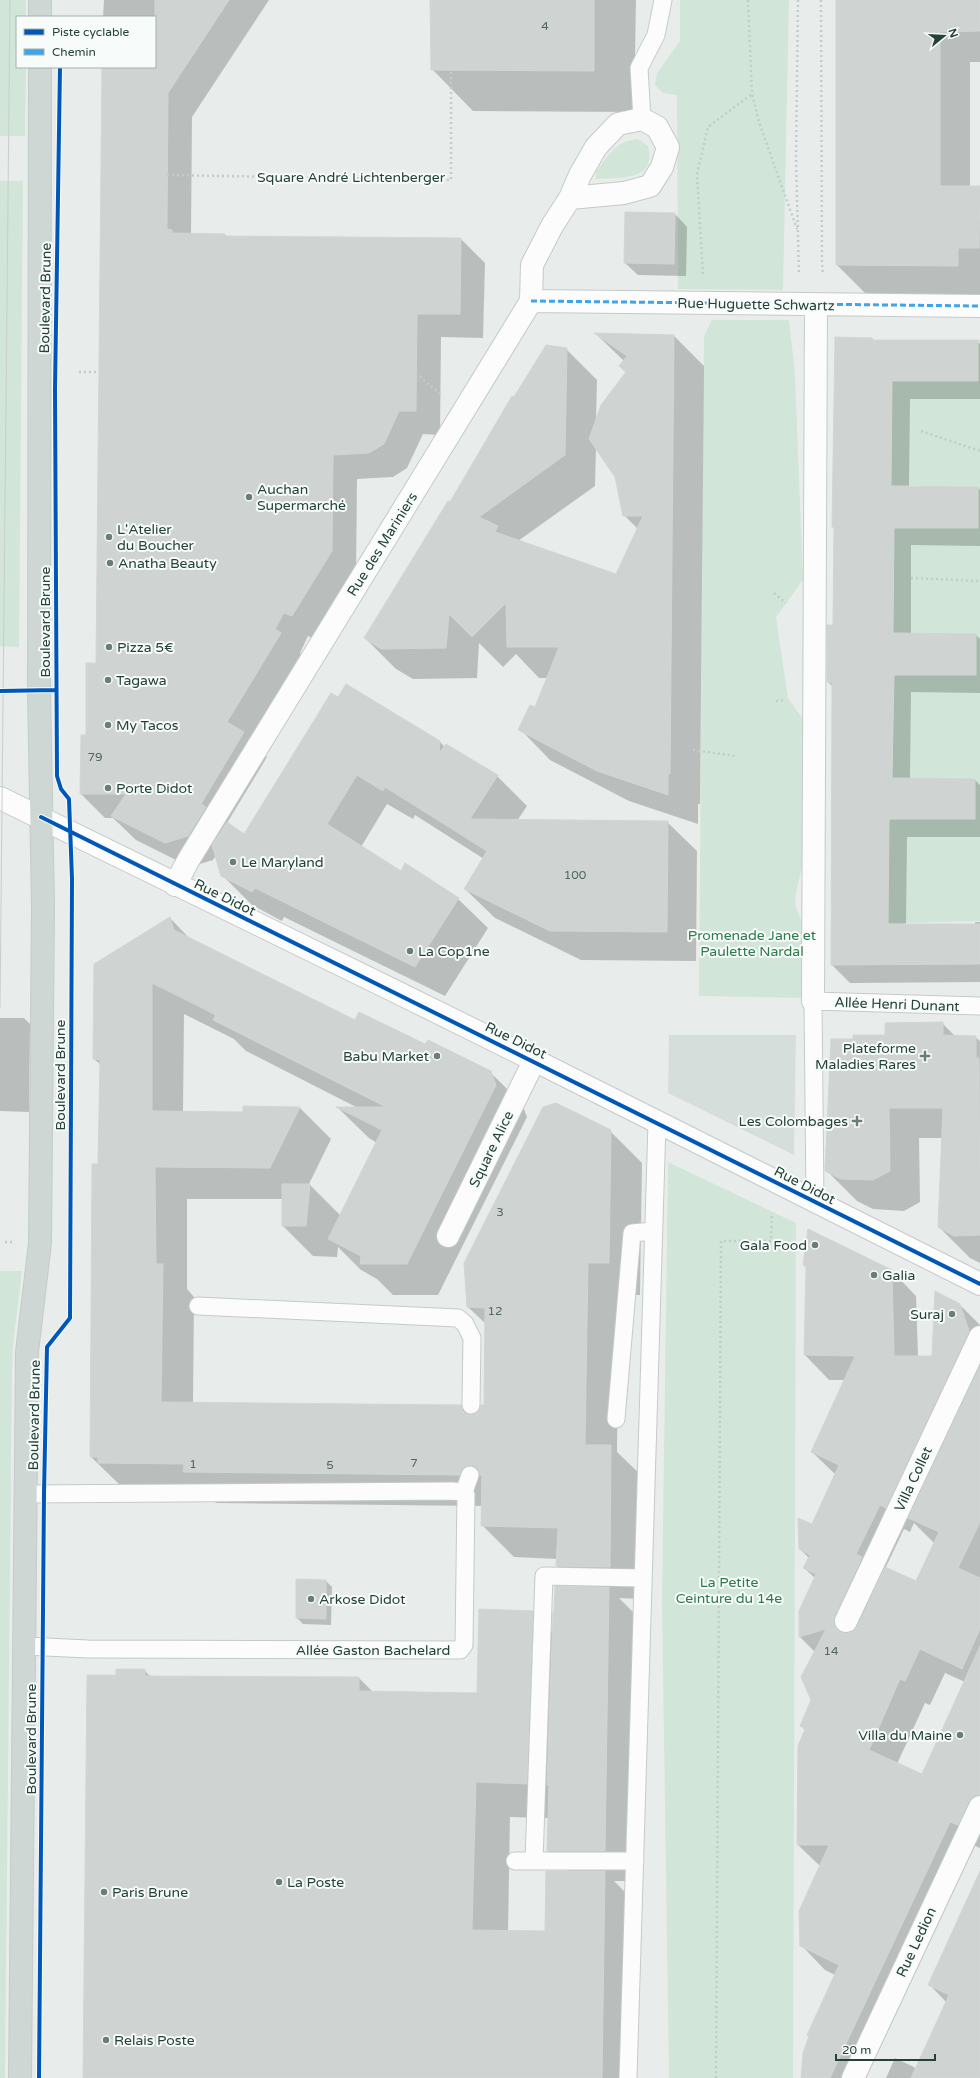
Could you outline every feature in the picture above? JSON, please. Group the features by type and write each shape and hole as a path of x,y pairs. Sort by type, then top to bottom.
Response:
{"main road":[{"path":"40,0 40,16"},
{"name":"Boulevard Brune","path":"20,2078 27,1352 40,1243 43,913 39,690 40,68"}],"street":[{"path":"570,198 624,193 650,186 662,167 668,147 657,127 642,119"},
{"name":"Rue des Mariniers","path":"175,884 193,852 531,301 532,265 552,226 570,198 580,175 596,147 618,124 642,119"},
{"name":"Rue Huguette Schwartz","path":"531,301 822,306 980,306"},
{"path":"814,1001 822,306"},
{"name":"Rue Didot","path":"0,798 534,1061 980,1284"},
{"name":"Square Alice","path":"448,1236 534,1061"},
{"name":"Villa Collet","path":"846,1621 980,1337"},
{"name":"Rue Ledion","path":"853,2078 980,1807"}],"lane":[{"path":"642,119 639,68 656,35 663,0"},
{"path":"814,1001 815,1202"},
{"name":"Allée Henri Dunant","path":"814,1001 980,1006"},
{"path":"628,2078 657,1123"},
{"path":"616,1419 632,1234 653,1231"},
{"path":"198,1306 458,1318 465,1324 472,1338 471,1405"},
{"path":"26,1494 464,1492 470,1475"},
{"name":"Allée Gaston Bachelard","path":"25,1646 88,1649 460,1650 464,1645 464,1492"},
{"path":"534,1861 544,1576 642,1578"},
{"path":"515,1861 635,1861"}],"path":[{"path":"748,0 752,94 759,122 798,232"},
{"path":"798,0 796,158 800,280 822,306"},
{"path":"821,0 822,306"},
{"path":"701,304 703,267 697,174 708,127 752,94"},
{"path":"79,372 100,372"},
{"path":"921,431 980,451"},
{"path":"911,578 980,581"},
{"path":"693,750 736,756"},
{"path":"716,2078 721,1241 771,1241 772,1212"}],"shaded area":[{"path":"669,1035 796,1035 794,1155 668,1093"}],"green space":[{"path":"0,0 26,0 26,16 16,16 16,68 26,68 25,136 0,136"},
{"path":"680,0 789,0 783,290 678,289 677,95 663,93 655,85 657,73 680,41"},
{"path":"638,139 648,146 649,157 647,166 642,172 625,177 596,179 596,172 613,150 630,140"},
{"path":"0,181 23,181 19,647 0,646"},
{"name":"Promenade Jane et Paulette Nardal","path":"712,320 789,320 795,374 803,580 776,617 788,698 807,725 806,851 796,892 795,904 807,936 804,998 699,996 704,336"},
{"path":"978,340 980,340 980,921 870,924 888,901 889,819 975,819 975,779 892,778 893,695 887,675 976,675 976,634 889,633 891,527 978,528 978,487 891,485 890,381 978,381"},
{"name":"La Petite Ceinture du 14e","path":"668,1162 796,1223 793,2078 669,2078 662,1602"},
{"path":"0,1271 22,1271 13,1345 12,1372 5,2078 0,2078"}],"building":[{"path":"155,0 229,0 168,93 167,229 172,230 172,233 225,234 225,236 461,238 460,314 417,314 416,411 399,411 384,444 369,453 333,455 332,551 292,616 284,613 275,629 281,633 227,722 244,732 201,804 206,807 188,836 165,843 111,816 126,794 80,794 81,735 86,735 86,663 96,663 102,68 156,68"},
{"path":"430,0 594,0 594,71 431,70"},
{"path":"836,0 980,0 980,31 940,32 940,186 980,186 979,248 958,248 958,266 836,265"},
{"path":"625,212 675,213 674,264 624,263"},
{"path":"594,333 674,335 670,774 668,774 668,795 597,771 518,730 530,705 535,707 559,647 507,647 506,603 472,637 449,614 446,648 381,649 364,638 448,501 450,502 512,396 514,397 546,345 567,348 565,455 479,517 498,526 495,532 616,574 643,516 623,516 615,477 589,439 601,405 626,372 619,366 627,356"},
{"path":"835,337 872,338 873,340 978,340 978,381 892,381 891,486 978,487 978,528 894,528 893,633 976,634 976,675 894,675 892,778 975,779 975,819 889,819 888,924 980,924 980,964 831,965 832,682 827,682 827,625 833,625 834,527 832,527"},
{"path":"346,684 440,741 439,753 446,744 498,775 470,819 668,821 667,932 550,931 464,889 487,851 385,787 383,791 357,775 327,824 401,871 405,863 459,898 415,967 255,888 252,892 221,876 212,845 227,822 244,834 331,693 338,697"},
{"path":"170,917 174,930 355,1020 359,1012 425,1044 428,1040 491,1071 496,1085 407,1264 360,1264 361,1256 328,1239 382,1130 336,1107 386,1107 213,1020 216,1015 152,983 152,1111 243,1112 243,1106 300,1107 270,1168 155,1167 156,1264 163,1264 161,1402 461,1405 462,1410 466,1414 476,1414 481,1405 484,1405 485,1308 467,1307 464,1263 543,1107 556,1103 611,1130 609,1263 588,1263 585,1445 611,1445 610,1567 556,1566 558,1528 481,1526 482,1475 480,1475 478,1469 473,1465 464,1467 460,1475 183,1472 184,1464 98,1463 98,1457 90,1457 92,1164 98,1164 100,1060 93,1059 94,964"},
{"name":"Les Colombages","path":"943,1022 943,1035 976,1036 976,1058 979,1058 980,1235 954,1236 938,1227 943,1108 889,1108 890,1171 873,1180 841,1179 825,1171 831,1039 853,1039 853,1035 885,1035 885,1023"},
{"path":"282,1184 310,1184 306,1226 282,1226"},
{"path":"808,1229 892,1270 894,1356 932,1356 935,1291 960,1304 969,1331 886,1508 880,1505 856,1554 862,1557 835,1616 834,1622 836,1628 840,1632 847,1633 853,1631 857,1627 885,1567 916,1581 939,1532 908,1518 980,1366 980,1522 958,1568 980,1578 980,1629 962,1669 920,1649 905,1681 900,1679 869,1750 922,1774 980,1646 980,1795 973,1797 969,1801 958,1825 950,1822 830,2078 801,2078 803,2053 809,2036 807,2035 839,1965 800,1946 799,1911 829,1845 797,1845 798,1746 805,1729 800,1726 811,1700 801,1677 826,1629 799,1637 799,1611 816,1574 803,1568 810,1555 799,1549 798,1518 812,1524 839,1465 811,1452 855,1356 804,1355 806,1267 803,1265"},
{"name":"Arkose Didot","path":"296,1579 326,1580 326,1619 296,1618"},
{"path":"555,1586 609,1587 605,1851 547,1851 549,1785 547,1785"},
{"name":"La Poste","path":"479,1609 533,1611 527,1784 476,1782 472,1930 545,1931 546,1871 605,1871 602,2078 83,2078 87,1675 116,1675 116,1669 145,1669 145,1676 359,1677 359,1691 477,1693"},
{"path":"980,1871 980,2078 911,2078 949,1995 928,1985"}],"tram line":[{"path":"0,1008 10,0"}],"marked path":[{"path":"531,301 980,306"}],"cycle path":[{"path":"39,2078 44,1493 47,1347 70,1318 72,879 69,799 61,789 57,776 55,389 60,68"},
{"path":"0,691 56,690"},
{"path":"41,817 980,1284"}],"place":[{"name":"Auchan Supermarché","path":"249,497"},
{"name":"L'Atelier du Boucher","path":"109,537"},
{"name":"Anatha Beauty","path":"110,563"},
{"name":"Pizza 5€","path":"109,647"},
{"name":"Tagawa","path":"108,680"},
{"name":"My Tacos","path":"108,725"},
{"name":"Porte Didot","path":"108,788"},
{"name":"Le Maryland","path":"233,862"},
{"name":"La Cop1ne","path":"410,951"},
{"name":"Babu Market","path":"437,1056"},
{"name":"Plateforme Maladies Rares","path":"925,1056"},
{"name":"Les Colombages","path":"857,1121"},
{"name":"Gala Food","path":"815,1245"},
{"name":"Galia","path":"874,1275"},
{"name":"Suraj","path":"952,1314"},
{"name":"Arkose Didot","path":"311,1599"},
{"name":"Villa du Maine","path":"960,1735"},
{"name":"La Poste","path":"279,1882"},
{"name":"Paris Brune","path":"104,1892"},
{"name":"Relais Poste","path":"106,2040"}]}
